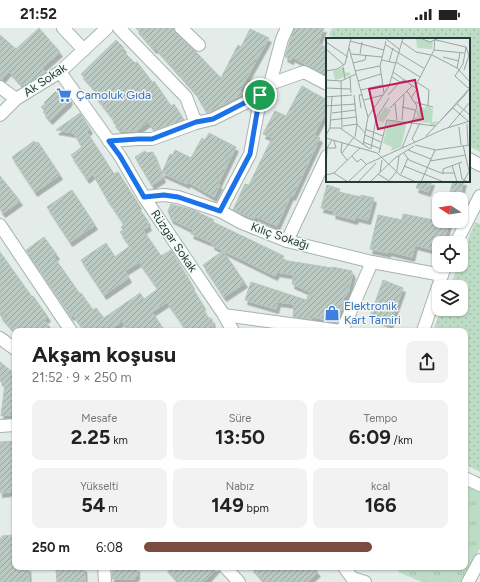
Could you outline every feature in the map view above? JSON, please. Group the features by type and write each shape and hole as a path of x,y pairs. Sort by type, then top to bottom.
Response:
{"street":[{"path":"64,28 84,50"},
{"name":"Ak Sokak","path":"0,115 16,99 60,72 107,28"},
{"path":"119,28 186,97 196,122"},
{"path":"181,28 199,45"},
{"path":"109,141 152,139 196,122 213,119 260,95 270,84 286,28"},
{"name":"Rüzgar Sokak","path":"60,72 120,156 144,197 224,315 230,328"},
{"path":"270,84 304,72 326,83"},
{"path":"0,87 16,99"},
{"path":"220,211 250,154 260,95"},
{"path":"287,241 326,158"},
{"path":"470,160 480,165"},
{"name":"Kılıç Sokağı","path":"144,197 164,195 171,196 220,211 242,223 287,241 372,262 432,269"},
{"path":"460,236 480,196"},
{"path":"0,226 69,328"},
{"path":"343,328 372,262"},
{"path":"424,328 443,272"},
{"path":"224,315 320,328"},
{"path":"0,338 12,347"},
{"path":"0,426 12,425"},
{"path":"468,479 480,485"},
{"path":"468,582 480,560"},
{"path":"104,570 105,582"},
{"path":"228,570 239,582"},
{"path":"346,570 352,580 365,582"}],"green space":[{"path":"332,28 480,28 480,152 470,147 470,38 334,38 329,35"},
{"path":"475,222 480,224 480,472 468,466 468,328 434,328 438,316 468,316 468,280 453,280 455,272 468,272 468,240"},
{"path":"468,484 480,490 480,548 463,582 422,582 398,572 399,570 468,570"}],"building":[{"path":"39,28 60,52 42,68 45,72 23,86 9,71 0,80 0,35 16,49"},
{"path":"136,28 174,28 176,33 221,78 238,45 241,47 250,29 269,38 240,90 243,94 207,113 197,94"},
{"path":"294,28 324,28 318,43 326,47 326,68 323,74 292,57 291,60 285,57"},
{"path":"116,40 124,48 122,50 135,63 137,62 153,83 154,81 171,106 174,104 184,120 155,130 148,122 136,131 121,131 113,122 115,121 94,94 97,92 81,74"},
{"path":"302,86 326,99 326,112 314,135 320,138 293,196 291,195 277,226 255,216 254,219 233,210 245,184 249,185 272,138 263,134 275,111 286,116"},
{"path":"58,89 59,91 61,89 70,99 69,102 50,120 43,112 45,111 41,107"},
{"path":"80,113 90,129 87,132 114,174 118,172 139,205 137,206 148,221 149,226 143,230 161,256 171,250 203,305 202,306 207,317 212,319 213,328 185,328 167,302 152,312 163,328 127,328 122,321 113,328 83,328 73,315 71,316 26,250 44,237 57,255 54,257 80,294 81,293 93,310 96,308 104,318 140,293 144,299 158,289 139,262 125,271 129,278 104,295 81,260 106,243 115,257 130,246 120,232 123,230 121,227 124,224 107,199 93,174 87,179 71,155 82,147 74,133 56,130"},
{"path":"209,133 236,147 218,184 220,185 214,197 188,182 187,184 162,173 170,154 173,155 175,150 191,158 202,138 205,140"},
{"path":"34,141 36,143 38,142 60,175 35,192 12,157"},
{"path":"145,151 146,153 153,152 163,178 152,185 135,157"},
{"path":"0,176 20,201 3,213 0,209"},
{"path":"419,182 432,182 428,192 416,188"},
{"path":"453,182 464,182 461,192 450,192"},
{"path":"327,185 340,189 339,192 361,197 361,195 374,198 368,220 356,217 355,220 333,214 334,211 321,208"},
{"path":"72,190 95,225 70,242 47,207"},
{"path":"171,204 193,210 214,220 213,222 284,256 282,260 352,271 351,273 353,273 348,293 344,296 338,322 312,317 312,319 293,317 294,304 278,302 276,309 245,300 251,282 306,300 310,292 292,284 294,275 277,272 275,276 212,245 213,243 191,234 193,230 171,219 168,211"},
{"path":"403,214 432,220 432,228 448,228 444,236 432,236 432,249 415,245 412,257 388,251 388,253 370,249 378,215 402,220"},
{"path":"223,251 245,283 224,297 203,265"},
{"path":"0,252 48,317 44,320 51,328 12,329 0,315"},
{"path":"383,280 403,288 390,324 370,317"},
{"path":"0,362 12,372 12,414 1,416 5,384 0,381"},
{"path":"12,441 12,491 0,493 0,442"},
{"path":"12,535 12,570 28,570 29,582 0,582 0,538 2,538 2,536"},
{"path":"56,570 84,570 85,582 57,582"},
{"path":"112,570 137,570 137,576 135,576 135,579 112,579"},
{"path":"168,570 215,570 204,582 179,582"},
{"path":"254,570 316,570 318,572 307,582 265,582"}],"place":[{"name":"Çamoluk Gıda","path":"64,95"},
{"name":"Elektronik Kart Tamiri","path":"332,313"}],"route":[{"path":"260,95 250,154 220,211 178,197 164,195 144,197 120,156 109,141 152,139 196,122 213,119 260,95"}]}
